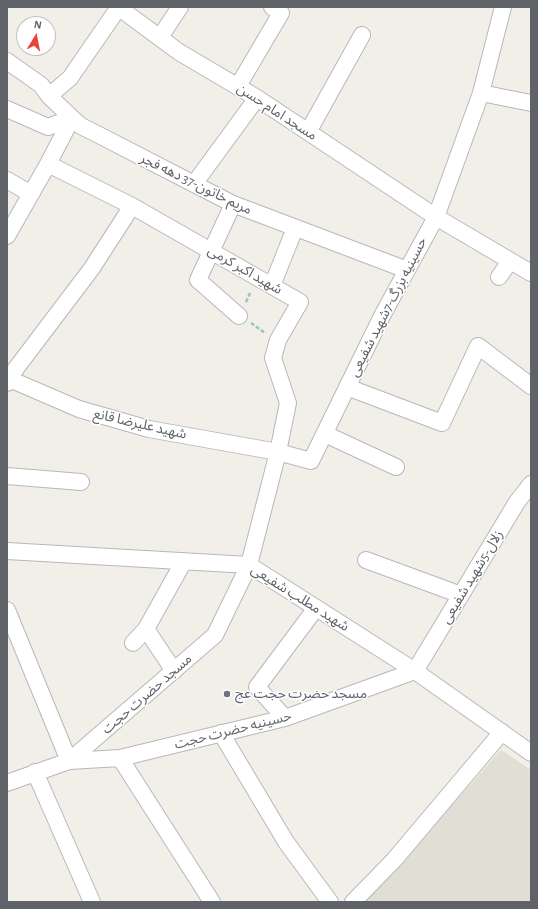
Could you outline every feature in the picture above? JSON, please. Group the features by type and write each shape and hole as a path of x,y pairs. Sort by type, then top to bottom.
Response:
{"street":[{"path":"49,96 70,78 119,7"},
{"name":"مسجد امام حسن","path":"119,7 179,52 238,86 436,216 531,273"},
{"path":"160,37 180,7"},
{"path":"238,86 281,13 272,7"},
{"name":"حسینیه بزرگ-7شهید شفیعی","path":"278,452 311,461 383,314 436,216 481,93 503,7"},
{"path":"308,132 362,35"},
{"name":"مریم خاتون-37 دهه فجر","path":"7,61 41,85 49,96 81,126 233,204 407,270"},
{"path":"481,93 531,103"},
{"path":"194,184 257,98"},
{"path":"7,110 48,128 72,118"},
{"path":"7,236 72,118"},
{"name":"شهید اکبر کرمی","path":"48,164 132,206 300,302 278,340 273,358 288,403 278,452"},
{"path":"7,180 31,194"},
{"path":"233,204 198,280 239,316"},
{"path":"7,380 92,268 132,206"},
{"path":"272,286 295,228"},
{"path":"500,277 510,261"},
{"path":"347,387 442,423 478,346 531,386"},
{"name":"شهید علیرضا قانع","path":"7,380 79,409 149,429 278,452"},
{"path":"325,434 396,467"},
{"path":"249,565 278,452"},
{"path":"7,476 81,482"},
{"name":"زلال-5شهید شفیعی","path":"415,671 518,502 531,484"},
{"name":"شهید مطلب شفیعی","path":"7,551 249,565 415,671 531,753"},
{"path":"366,560 461,594"},
{"path":"133,643 146,629 184,561"},
{"name":"مسجد حضرت حجت","path":"7,782 69,761 215,635 249,565"},
{"path":"285,718 257,687 316,608"},
{"path":"7,610 69,761"},
{"path":"146,629 174,671"},
{"name":"حسینیه حضرت حجت","path":"69,761 120,758 285,718 415,671"},
{"path":"352,902 394,860 502,732"},
{"path":"221,733 286,842 330,902"},
{"path":"120,758 212,902"},
{"path":"35,772 92,902"}],"path":[{"path":"258,278 239,316 278,340"}],"shaded area":[{"path":"501,750 531,770 531,902 365,902"}],"place":[{"name":"مسجد حضرت حجت عج","path":"227,694"}]}
